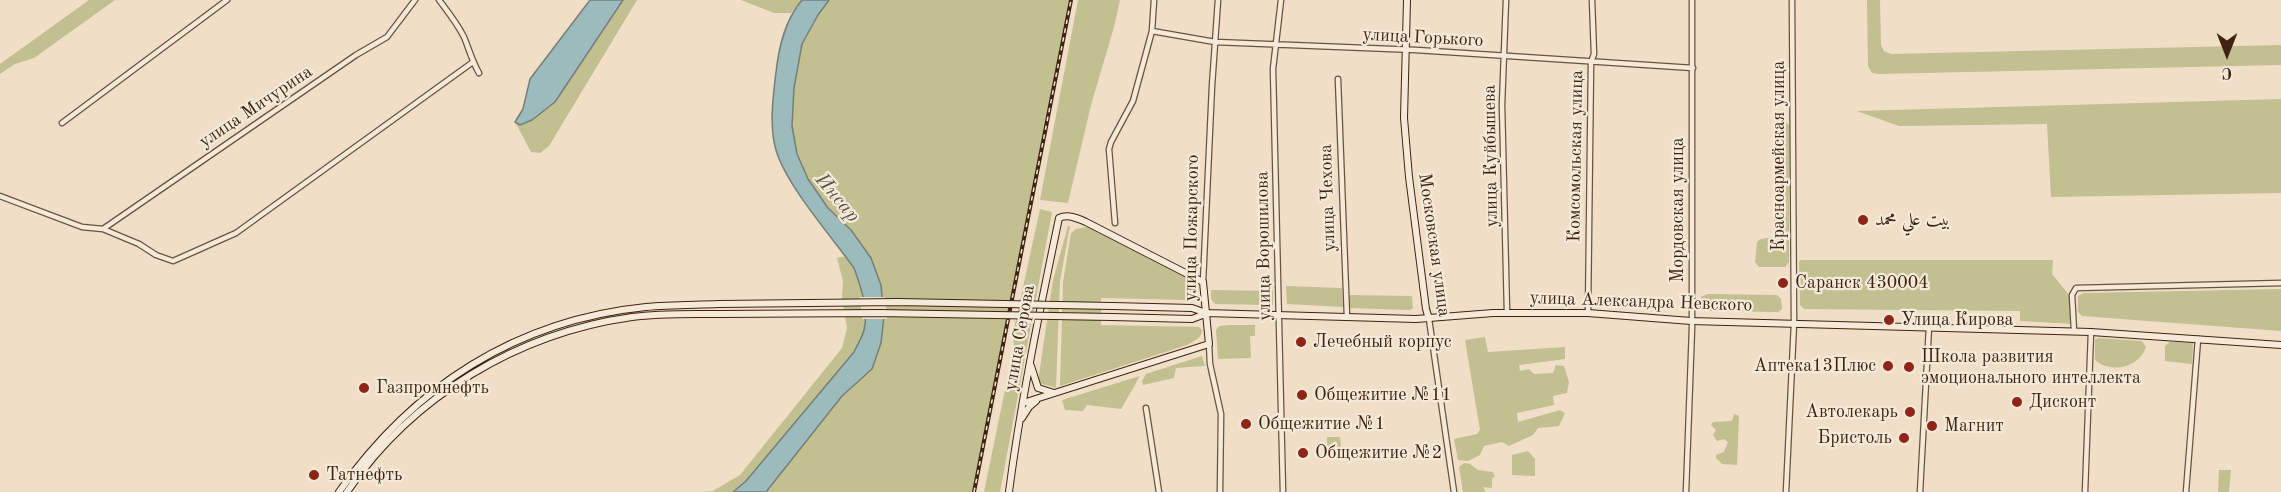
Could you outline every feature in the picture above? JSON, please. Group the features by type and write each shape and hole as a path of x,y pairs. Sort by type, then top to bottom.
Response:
{"main road":[{"name":"Московская улица","path":"1407,0 1403,101 1406,147 1429,319"},
{"name":"улица Серова","path":"1009,492 1030,362 1059,218 1075,217 1203,282"},
{"name":"улица Пожарского","path":"1203,282 1209,344"},
{"path":"339,492 364,458 400,418 455,374 501,348 558,325 600,314 645,307 719,304 898,302 1192,308 1206,313"},
{"name":"улица Александра Невского","path":"1206,313 1429,319 1507,312 1588,313 1691,321 2074,331 2281,345"},
{"path":"347,492 374,456 411,418 456,383 500,358 551,337 593,324 650,315 879,313 1192,319 1206,313"},
{"path":"1023,403 1209,344"},
{"path":"1030,362 1038,388 1048,393 1058,393"},
{"path":"1020,421 1029,407 1041,398"}],"street":[{"path":"62,123 227,0"},
{"name":"улица Мичурина","path":"103,229 356,55 387,37 415,0"},
{"path":"439,0 454,19 465,39 479,73"},
{"path":"1115,223 1109,149 1133,100 1152,31 1154,0"},
{"name":"улица Пожарского","path":"1203,282 1218,0"},
{"name":"улица Ворошилова","path":"1281,0 1273,69 1283,492"},
{"name":"улица Куйбышева","path":"1506,0 1502,105 1507,312"},
{"name":"Комсомольская улица","path":"1588,313 1591,62 1594,54 1592,0"},
{"name":"Мордовская улица","path":"1686,492 1691,321 1692,0"},
{"name":"Красноармейская улица","path":"1786,492 1794,323 1792,0"},
{"name":"улица Горького","path":"1152,31 1215,42 1405,50 1693,68"},
{"path":"0,196 82,227 103,229 173,261 236,233 473,62"},
{"name":"улица Чехова","path":"1338,79 1347,316"},
{"path":"2074,331 2072,295 2076,288 2281,283"},
{"name":"Московская улица","path":"1429,319 1454,492"},
{"path":"1920,492 1929,326"},
{"path":"2085,492 2091,332"},
{"path":"2186,492 2198,339"},
{"name":"улица Пожарского","path":"1209,344 1210,364 1221,414 1220,492"},
{"path":"1146,408 1159,492"}],"shaded area":[{"path":"89,0 115,0 34,58 15,64 0,74 0,64"},
{"path":"623,0 637,0 549,146 540,153 531,152 515,122 520,125 555,102"},
{"path":"741,0 802,0 791,13 774,13"},
{"path":"829,0 1070,0 973,492 766,492 842,396 872,369 881,343 851,230 828,208 808,179 797,154 792,126 794,88 802,44"},
{"path":"1078,0 1120,0 1091,105 1068,203 1040,200"},
{"path":"1867,0 1880,0 1881,45 1884,51 1891,54 2281,45 2281,65 1878,74 1872,73 1868,66"},
{"path":"2281,99 2281,193 2051,197 2047,124 1899,126 1857,111"},
{"path":"1779,123 1787,123 1789,126 1789,262 1785,267 1759,267 1755,262 1757,242 1774,237 1775,128"},
{"path":"1040,209 1052,212 1000,492 984,492 1014,346 1013,333"},
{"path":"1068,226 1070,226 1060,281 1056,388 1039,383 1039,375 1053,280"},
{"path":"1087,227 1183,276 1192,283 1196,290 1194,299 1190,300 1101,298 1101,325 1199,327 1202,333 1187,345 1060,386 1063,282 1071,233 1076,229"},
{"path":"846,256 856,272 866,311 864,330 854,352 746,482 733,492 703,492 713,491 740,475 842,348 847,328 842,298 843,281 837,258"},
{"path":"1801,260 2053,260 2052,274 2070,296 2072,324 2020,321 2020,311 1804,309 1800,305 1799,262"},
{"path":"1286,286 1342,288 1343,307 1287,304"},
{"path":"2281,289 2281,331 2082,316 2078,312 2078,296 2084,293"},
{"path":"1211,290 1273,291 1273,305 1215,304 1211,299"},
{"path":"1707,294 1777,295 1781,299 1782,309 1778,312 1705,311 1701,306 1701,297"},
{"path":"1349,295 1412,296 1413,308 1410,310 1350,308"},
{"path":"1255,325 1255,336 1250,336 1251,358 1218,359 1216,330 1219,326"},
{"path":"1485,337 1488,352 1565,347 1565,359 1519,365 1520,371 1529,369 1534,374 1553,373 1556,365 1564,366 1569,382 1567,393 1553,396 1554,405 1517,413 1518,422 1560,410 1565,413 1559,426 1538,428 1533,435 1509,446 1502,442 1484,446 1480,455 1468,461 1458,460 1454,439 1477,434 1480,430 1465,340"},
{"path":"2098,338 2142,341 2146,347 2137,360 2131,364 2124,367 2109,367 2095,360 2095,340"},
{"path":"2170,342 2193,343 2192,364 2165,361 2165,346"},
{"path":"1202,356 1205,366 1176,368 1174,378 1143,385 1142,381 1146,374"},
{"path":"1140,376 1121,409 1087,405 1083,411 1065,410 1062,400"},
{"path":"1734,414 1739,416 1737,465 1722,464 1716,455 1724,452 1728,442 1724,439 1717,441 1713,435 1716,430 1711,425 1713,422 1732,421"},
{"path":"1327,437 1340,437 1342,457 1328,457"},
{"path":"1528,451 1535,459 1535,476 1512,475 1512,455"},
{"path":"1464,463 1478,470 1493,472 1495,477 1492,478 1492,488 1483,487 1486,492 1463,492 1459,467"},
{"path":"2219,470 2231,470 2229,492 2218,492"}],"water":[{"path":"590,0 623,0 555,102 532,120 520,125 515,122 523,109 530,79"},
{"path":"802,0 829,0 802,44 794,88 792,126 797,154 808,179 828,208 851,230 871,258 881,285 884,316 881,343 872,369 842,396 766,492 733,492 746,481 854,352 863,333 866,315 864,299 854,268 799,195 781,164 774,141 772,111 779,53 787,25"}],"pier":[{"path":"860,297 885,297 887,319 862,319"}],"railway":[{"path":"974,492 1071,0"}],"place":[{"name":"بيت علي محمد","path":"1863,220"},
{"name":"Саранск 430004","path":"1783,283"},
{"name":"Улица Кирова","path":"1889,320"},
{"name":"Лечебный корпус","path":"1301,342"},
{"name":"Аптека13Плюс","path":"1888,366"},
{"name":"Школа развития эмоционального интеллекта","path":"1909,367"},
{"name":"Газпромнефть","path":"364,388"},
{"name":"Общежитие №11","path":"1302,395"},
{"name":"Дисконт","path":"2017,402"},
{"name":"Автолекарь","path":"1910,412"},
{"name":"Общежитие №1","path":"1246,424"},
{"name":"Магнит","path":"1932,426"},
{"name":"Бристоль","path":"1904,438"},
{"name":"Общежитие №2","path":"1303,453"},
{"name":"Татнефть","path":"314,475"}],"water label":[{"name":"Инсар","path":"837,198"}]}
